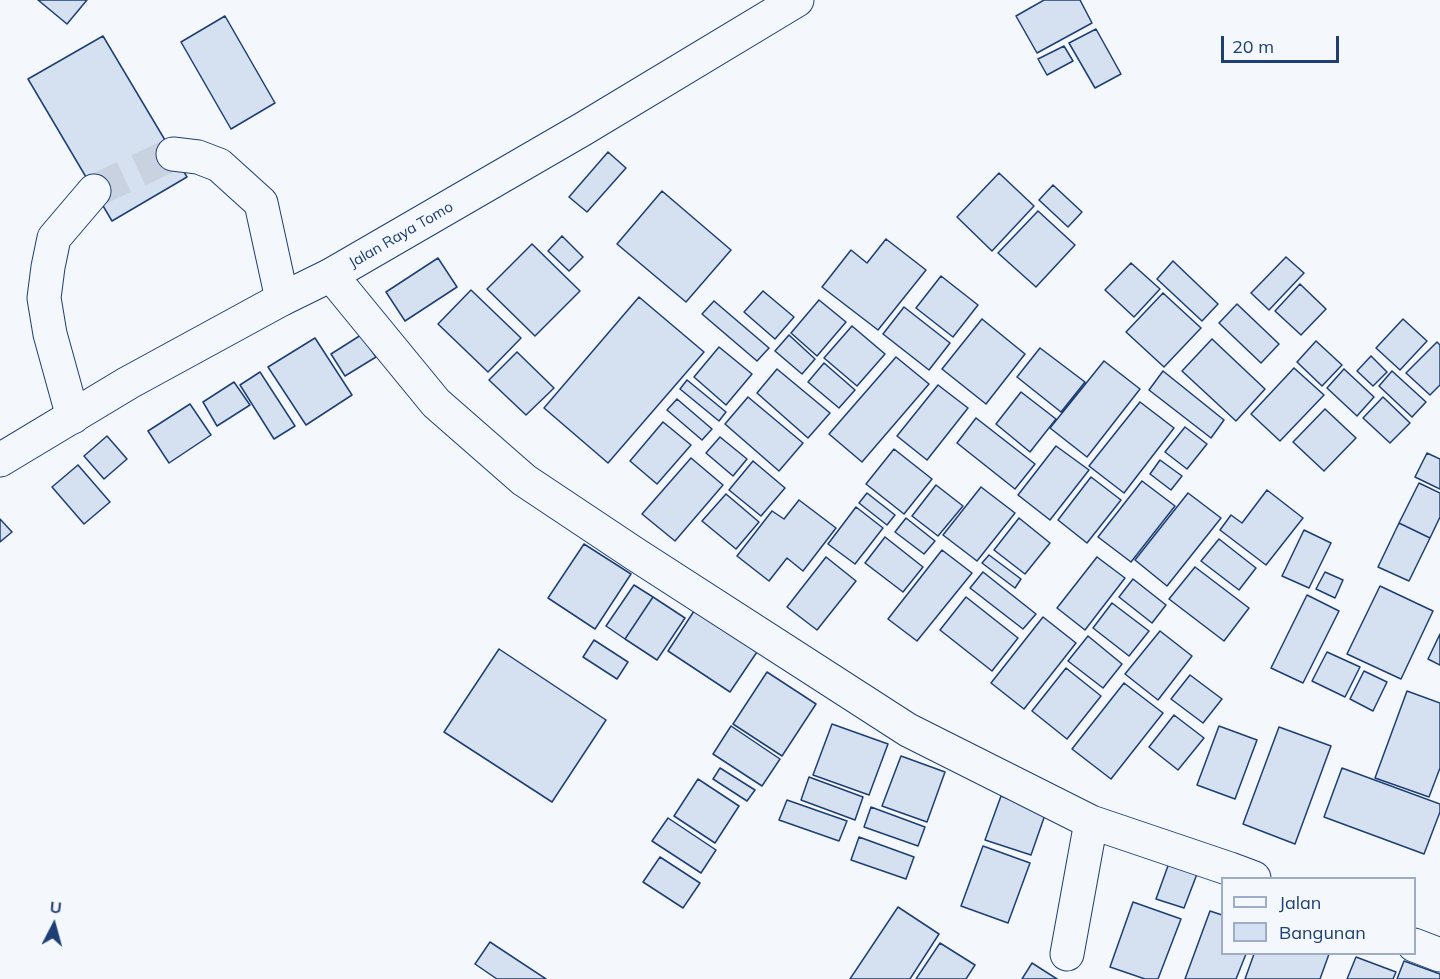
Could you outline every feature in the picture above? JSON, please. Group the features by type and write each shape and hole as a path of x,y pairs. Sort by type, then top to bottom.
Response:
{"main road":[{"name":"Jalan Raya Tomo","path":"0,460 128,383 282,299 331,275 583,129 797,0"},
{"path":"173,153 219,165 261,203 282,299"},
{"path":"73,417 50,334 44,298 54,238 94,191"},
{"path":"331,275 436,403 524,480 781,650 908,730 1091,822 1230,868 1250,877"},
{"path":"1067,954 1091,822"},
{"path":"1416,946 1440,956"}],"building":[{"path":"38,0 87,0 67,24"},
{"path":"1044,0 1080,0 1092,23 1037,53 1016,16"},
{"path":"225,16 275,103 231,129 181,42"},
{"path":"1096,29 1121,74 1095,88 1069,43"},
{"path":"103,36 187,177 112,221 28,79"},
{"path":"1064,46 1073,61 1047,75 1038,59"},
{"path":"608,152 626,168 587,212 569,197"},
{"path":"999,173 1034,206 992,251 957,217"},
{"path":"1053,185 1082,212 1068,227 1039,200"},
{"path":"662,191 731,250 686,302 617,244"},
{"path":"1038,211 1075,245 1036,287 998,253"},
{"path":"562,236 583,257 569,271 548,251"},
{"path":"886,239 926,270 878,330 822,287 851,250 867,263"},
{"path":"532,244 580,291 535,336 487,289"},
{"path":"1286,257 1304,273 1269,310 1251,293"},
{"path":"438,258 457,287 405,321 386,292"},
{"path":"1173,261 1218,304 1202,321 1157,279"},
{"path":"1131,263 1160,289 1134,317 1105,290"},
{"path":"941,276 978,305 953,337 916,308"},
{"path":"1300,284 1326,309 1301,335 1275,311"},
{"path":"471,290 521,338 488,372 438,324"},
{"path":"763,291 794,317 775,339 744,312"},
{"path":"1163,293 1201,328 1164,367 1126,332"},
{"path":"639,297 704,352 608,463 544,408"},
{"path":"819,300 846,322 817,356 791,333"},
{"path":"714,301 769,348 757,361 702,314"},
{"path":"1237,304 1279,344 1261,363 1219,323"},
{"path":"904,307 950,343 929,370 883,334"},
{"path":"982,319 1025,354 986,404 942,369"},
{"path":"1403,319 1427,341 1400,370 1376,348"},
{"path":"852,326 885,354 857,386 824,358"},
{"path":"361,335 376,357 345,376 331,354"},
{"path":"789,335 815,359 802,374 775,351"},
{"path":"315,338 352,395 306,425 268,367"},
{"path":"1212,339 1265,389 1236,421 1182,371"},
{"path":"1316,341 1342,365 1322,386 1297,362"},
{"path":"1437,342 1440,345 1440,385 1430,395 1406,373"},
{"path":"719,347 752,374 726,405 694,377"},
{"path":"1040,348 1085,382 1061,412 1017,377"},
{"path":"517,352 554,388 526,415 489,380"},
{"path":"1371,356 1387,372 1373,386 1357,371"},
{"path":"896,357 929,384 862,462 829,434"},
{"path":"1104,361 1140,389 1087,457 1050,428"},
{"path":"824,363 855,390 839,408 808,382"},
{"path":"1294,368 1324,395 1280,441 1251,414"},
{"path":"777,369 830,413 808,438 757,393"},
{"path":"1344,369 1374,397 1357,416 1327,388"},
{"path":"1163,371 1224,420 1211,438 1149,390"},
{"path":"1392,371 1426,402 1412,417 1379,386"},
{"path":"260,372 295,426 274,439 240,385"},
{"path":"687,380 726,412 719,421 680,389"},
{"path":"234,382 250,405 217,426 203,402"},
{"path":"938,385 968,408 927,460 897,436"},
{"path":"1021,392 1056,419 1030,452 996,424"},
{"path":"748,397 803,443 779,471 725,424"},
{"path":"1383,397 1410,423 1390,443 1363,418"},
{"path":"677,399 712,429 702,440 667,410"},
{"path":"1140,402 1174,428 1124,493 1089,466"},
{"path":"190,404 211,435 169,463 148,431"},
{"path":"1325,409 1356,438 1324,471 1293,442"},
{"path":"976,418 1035,464 1015,489 957,443"},
{"path":"663,422 691,445 657,484 630,461"},
{"path":"1185,427 1207,444 1187,469 1165,452"},
{"path":"107,436 127,459 104,479 84,456"},
{"path":"720,437 747,459 733,476 706,453"},
{"path":"1056,446 1089,470 1050,520 1018,495"},
{"path":"894,449 932,479 904,514 866,484"},
{"path":"1427,453 1440,459 1440,489 1415,477"},
{"path":"691,458 723,485 675,541 642,514"},
{"path":"1160,460 1182,476 1171,490 1150,474"},
{"path":"753,461 785,488 761,516 729,490"},
{"path":"78,465 110,502 84,524 52,487"},
{"path":"1091,477 1121,500 1087,543 1058,520"},
{"path":"1142,481 1175,506 1131,562 1098,537"},
{"path":"1419,483 1440,493 1440,517 1430,538 1399,523"},
{"path":"936,485 963,506 938,536 912,516"},
{"path":"981,487 1015,513 977,561 943,535"},
{"path":"1267,490 1303,518 1266,565 1220,530 1231,515 1242,523"},
{"path":"867,493 895,515 887,525 859,503"},
{"path":"1188,493 1221,518 1167,586 1135,560"},
{"path":"726,494 759,522 736,549 702,521"},
{"path":"799,500 836,528 803,571 787,558 769,581 737,556 772,511 784,519"},
{"path":"856,507 883,528 855,564 828,544"},
{"path":"906,518 935,541 924,554 895,532"},
{"path":"1019,518 1050,543 1025,574 994,550"},
{"path":"0,519 12,532 0,542"},
{"path":"1399,523 1430,538 1409,581 1378,567"},
{"path":"1304,530 1331,543 1309,588 1282,576"},
{"path":"885,537 923,567 903,592 865,563"},
{"path":"1219,539 1256,568 1239,590 1201,561"},
{"path":"584,544 631,574 595,629 548,598"},
{"path":"942,550 972,573 917,641 888,619"},
{"path":"989,555 1021,579 1015,588 982,563"},
{"path":"826,557 856,581 817,630 787,607"},
{"path":"1097,557 1125,578 1085,630 1057,608"},
{"path":"1195,567 1249,608 1224,641 1169,599"},
{"path":"983,572 1036,614 1023,629 970,588"},
{"path":"1325,572 1343,580 1335,598 1316,589"},
{"path":"1133,579 1166,605 1152,623 1119,597"},
{"path":"634,585 653,597 625,639 606,626"},
{"path":"1380,586 1433,611 1401,679 1347,654"},
{"path":"1307,595 1339,611 1303,683 1271,668"},
{"path":"653,597 685,618 657,660 625,639"},
{"path":"966,597 1018,638 992,671 940,630"},
{"path":"1112,603 1149,631 1129,656 1093,628"},
{"path":"696,608 759,649 730,692 668,651"},
{"path":"1043,617 1076,643 1024,709 991,683"},
{"path":"1160,631 1192,656 1158,700 1125,674"},
{"path":"1440,634 1440,665 1428,659"},
{"path":"1088,636 1122,664 1103,688 1068,661"},
{"path":"594,640 628,662 617,679 583,657"},
{"path":"499,649 606,720 552,802 444,732"},
{"path":"1327,652 1360,667 1345,697 1312,681"},
{"path":"1066,668 1101,696 1067,739 1032,711"},
{"path":"1364,671 1387,682 1373,711 1350,699"},
{"path":"767,672 816,704 782,756 733,724"},
{"path":"1190,675 1222,699 1203,723 1171,699"},
{"path":"1124,683 1163,713 1111,779 1072,749"},
{"path":"1407,691 1440,703 1440,768 1429,797 1375,778"},
{"path":"1174,715 1204,738 1178,770 1149,747"},
{"path":"832,724 888,744 869,795 813,775"},
{"path":"731,726 780,759 762,786 713,754"},
{"path":"1219,726 1257,740 1235,799 1197,785"},
{"path":"1279,727 1331,746 1295,844 1243,824"},
{"path":"901,756 945,772 927,822 882,806"},
{"path":"720,768 755,790 747,801 713,779"},
{"path":"1342,768 1440,804 1440,812 1424,854 1324,817"},
{"path":"809,777 863,797 855,820 801,800"},
{"path":"698,779 739,806 715,843 674,816"},
{"path":"1001,796 1046,812 1031,855 985,840"},
{"path":"787,800 847,821 839,841 779,820"},
{"path":"871,807 925,827 918,846 864,827"},
{"path":"668,818 716,850 701,873 652,841"},
{"path":"859,837 914,857 906,879 851,860"},
{"path":"983,846 1030,863 1008,923 961,906"},
{"path":"660,857 700,883 683,908 643,882"},
{"path":"1169,863 1197,874 1184,908 1156,899"},
{"path":"1133,902 1181,919 1158,979 1145,979 1110,967"},
{"path":"898,907 939,934 910,979 850,979"},
{"path":"1210,911 1221,915 1221,955 1246,955 1236,979 1185,979"},
{"path":"490,942 546,979 497,979 475,964"},
{"path":"940,943 975,965 966,979 916,979"},
{"path":"1254,955 1329,955 1320,979 1245,979"},
{"path":"1356,957 1396,972 1393,979 1347,979"},
{"path":"1404,961 1440,974 1440,979 1397,979"},
{"path":"1032,963 1057,979 1022,979"}],"tunnel":[{"path":"94,191 173,154"}]}
